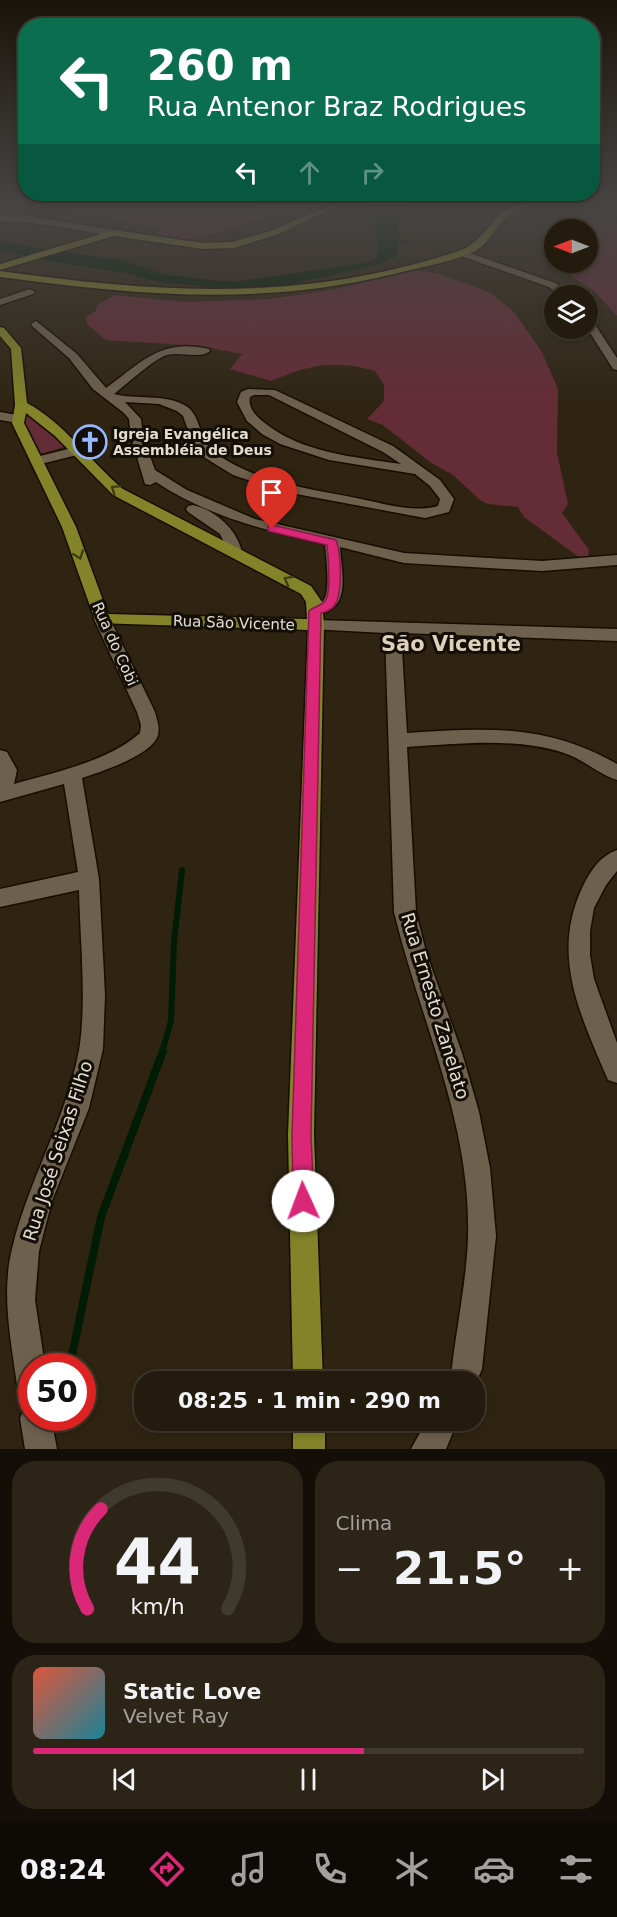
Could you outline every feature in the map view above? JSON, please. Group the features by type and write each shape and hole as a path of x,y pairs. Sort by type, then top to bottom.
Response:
{"main road":[{"path":"0,274 151,292 217,293 308,287 385,272"},
{"name":"Rua do Cobi","path":"0,330 16,348 21,429 69,527 102,619"},
{"path":"20,412 37,412 98,477 118,492 306,590 312,598 315,618 301,1136 308,1371"},
{"name":"Rua São Vicente","path":"102,619 315,618"},
{"path":"309,1431 309,1449"}],"street":[{"path":"514,272 552,285"},
{"path":"0,302 30,292"},
{"path":"36,324 73,356 97,387 128,410 135,419 139,446 154,488 204,515 229,534 234,541 236,552"},
{"path":"598,338 617,367"},
{"path":"108,396 161,353 179,350 205,351"},
{"path":"108,396 160,401 181,408 189,415 198,441 207,453 238,472 280,487 425,514 440,511 447,505 447,499 435,483 388,449 271,392 252,391 245,395 243,402 250,417 274,436 320,453 418,471"},
{"path":"0,416 20,412"},
{"path":"37,461 76,451"},
{"path":"149,472 182,493 231,515 272,529 404,558 542,566 617,560"},
{"path":"315,618 328,605 334,592 332,542"},
{"name":"Rua São Vicente","path":"315,618 393,627 617,635"},
{"name":"Rua do Cobi","path":"0,757 8,770 2,795 72,774 142,743 149,736 151,729 146,712 102,619"},
{"name":"Rua Ernesto Zanelato","path":"393,627 405,912 415,952 450,1053 466,1112 477,1168 482,1236 466,1371"},
{"path":"399,740 451,737 540,740 567,747 617,774"},
{"name":"Rua José Seixas Filho","path":"28,1353 21,1300 25,1251 37,1209 76,1108 91,1049 93,995 89,879 72,774"},
{"path":"617,859 606,866 588,896 578,928 579,959 590,1003 617,1071"},
{"path":"0,898 89,879"},
{"path":"38,1431 41,1449"},
{"path":"427,1449 438,1431"}],"shaded area":[{"path":"117,272 157,272 167,275 219,281 241,281 305,272 349,272 285,285 221,288 158,282"},
{"path":"409,272 426,272 440,274 491,293 514,312 542,352 558,389 557,453 568,504 562,513 589,550 587,563 524,517 518,507 488,504 480,500 453,475 430,462 383,425 367,419 384,401 384,385 375,371 347,365 322,366 297,371 271,381 230,369 242,354 201,346 106,340 87,324 86,317 96,311 97,305 114,295 186,302 270,299 336,289"},
{"path":"617,272 617,316 598,295 598,285 585,285 566,273"},
{"path":"24,415 30,415 64,447 40,454 24,423"}],"waterway":[{"path":"162,1052 171,1021 174,942 182,870"},
{"path":"73,1353 101,1217 163,1051"}],"place":[{"name":"Igreja Evangélica Assembléia de Deus","path":"90,442"}],"district":[{"name":"São Vicente","path":"451,644"}],"route":[{"path":"272,529 332,542 335,584 333,598 328,605 315,611 301,1136 303,1201"}]}
